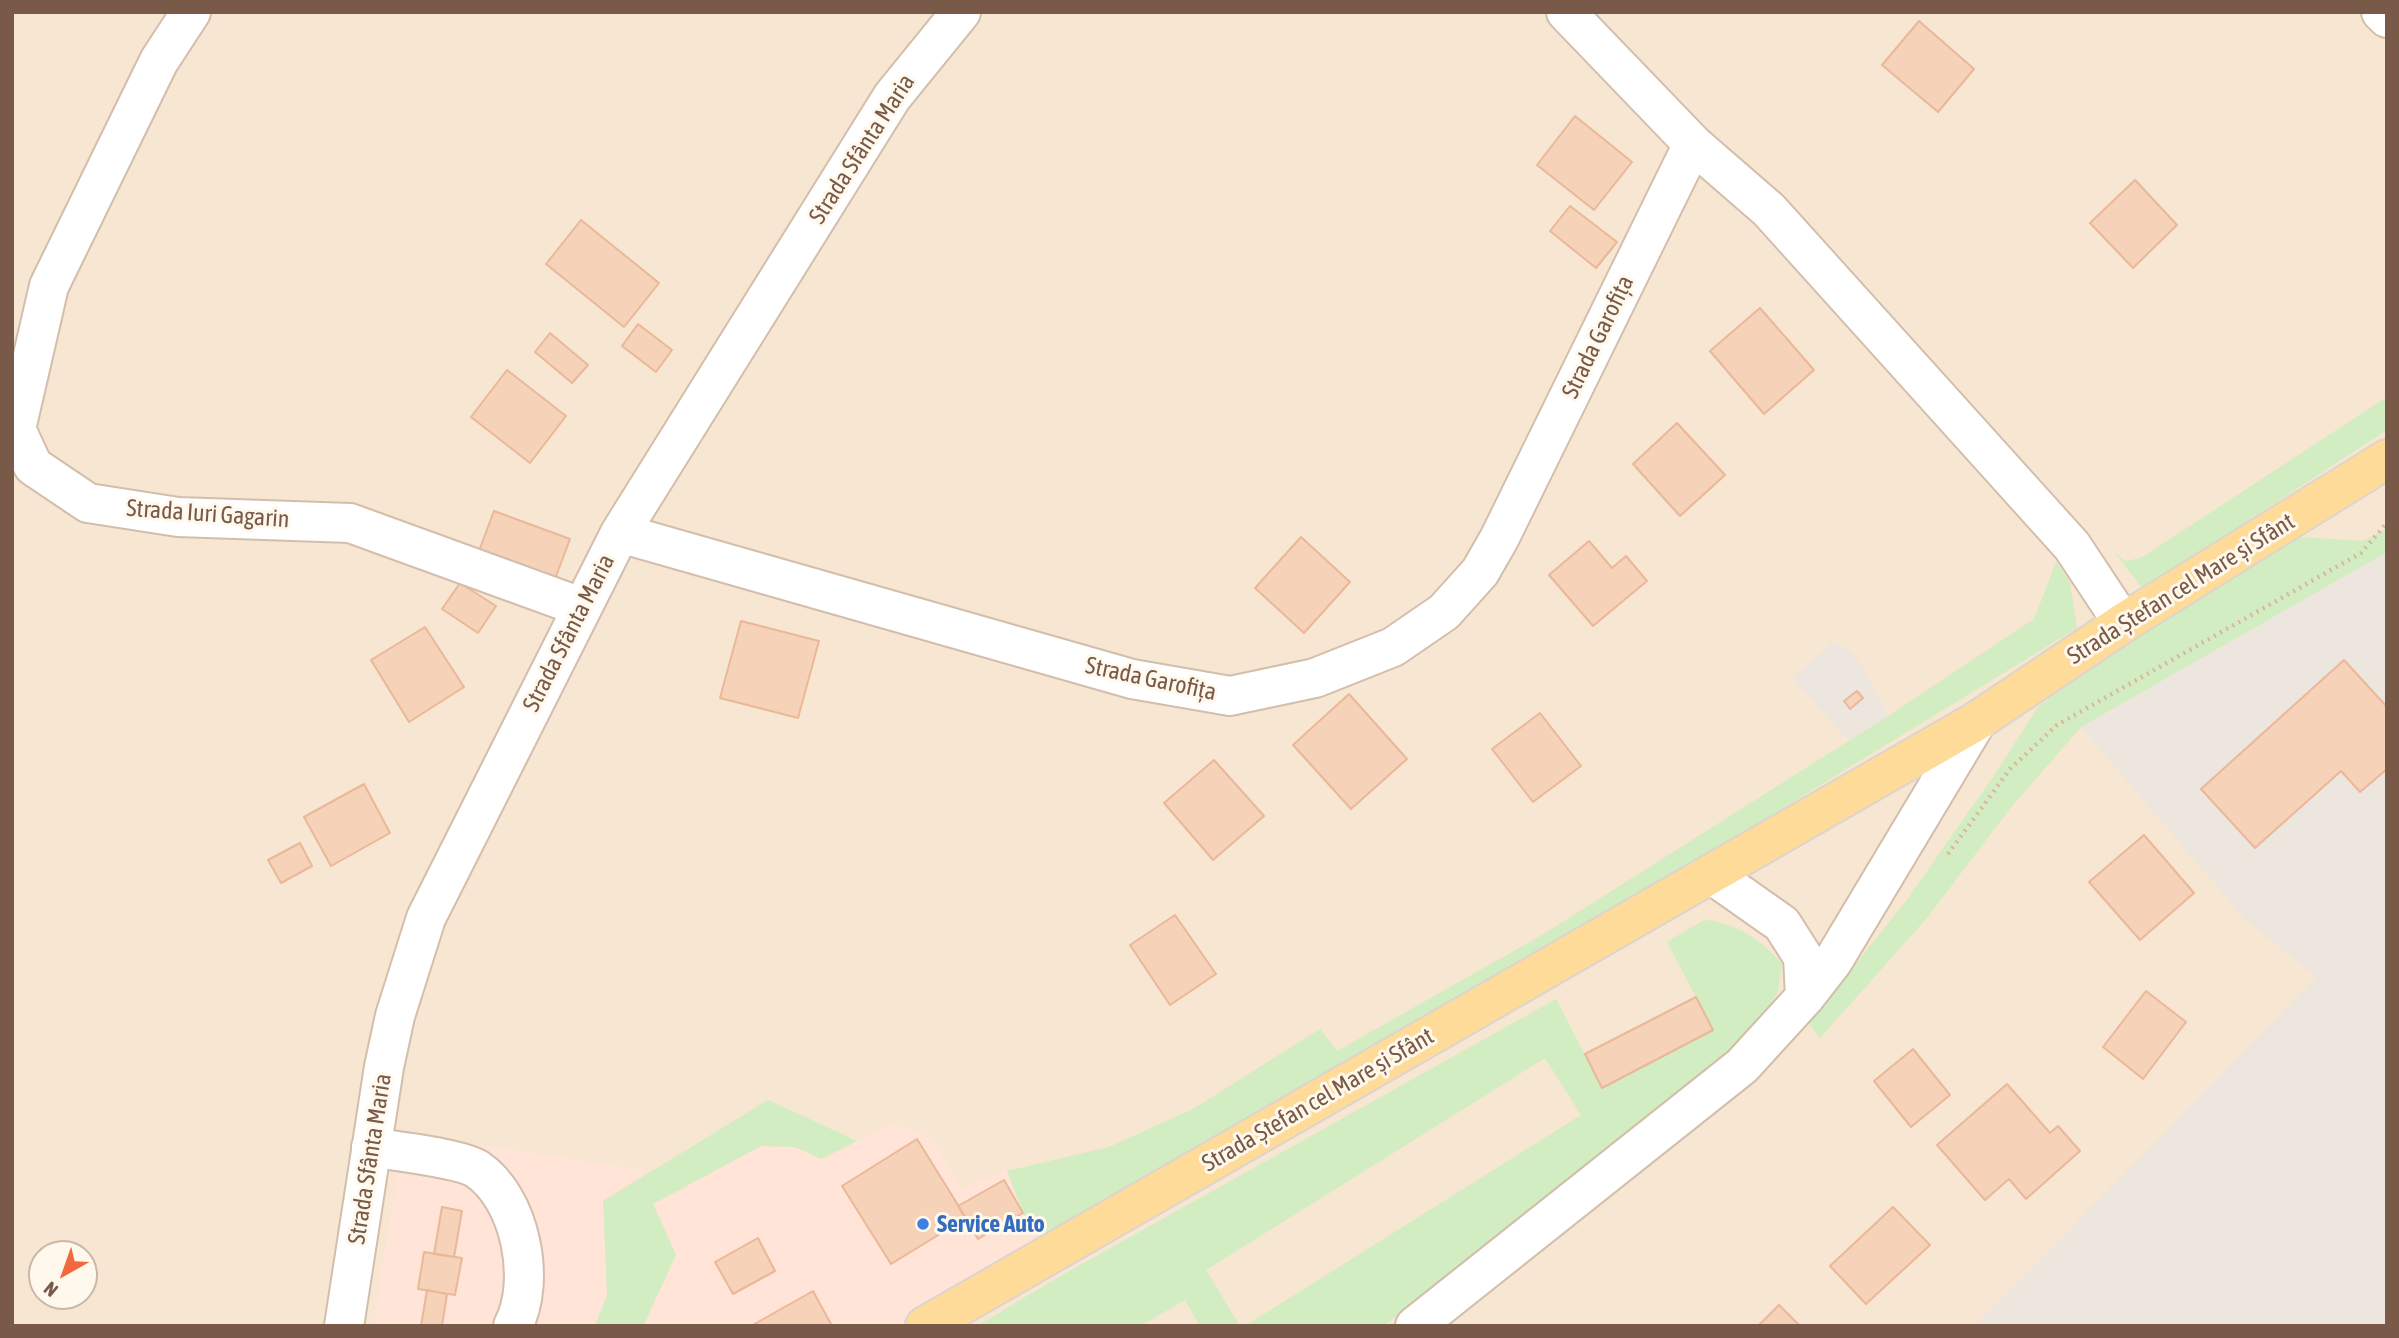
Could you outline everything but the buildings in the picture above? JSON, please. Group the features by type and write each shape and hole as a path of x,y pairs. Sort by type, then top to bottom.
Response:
{"main road":[{"name":"Strada Ștefan cel Mare și Sfânt","path":"925,1326 1977,722 2123,622 2387,459"}],"street":[{"name":"Strada Iuri Gagarin","path":"191,12 159,61 49,286 16,429 33,467 88,503 178,517 350,523 582,607"},
{"name":"Strada Sfânta Maria","path":"344,1326 384,1067 395,1016 426,918 620,533 892,97 961,12"},
{"path":"1566,12 1693,144 1769,210 2063,536 2123,622"},
{"path":"2381,12 2387,18"},
{"name":"Strada Garofița","path":"620,533 1132,678 1230,696 1315,678 1393,647 1444,612 1480,572 1499,539 1693,144"},
{"name":"Strada Ștefan cel Mare și Sfânt","path":"1415,1326 1742,1066 1805,997 1833,961 1977,722"},
{"path":"1711,874 1782,924 1803,957 1805,997"},
{"path":"371,1147 475,1168 503,1193 519,1235 524,1263 523,1292 513,1326"}],"path":[{"path":"1941,863 2010,769 2057,725 2361,553 2387,523"}],"shaded area":[{"path":"12,12 2387,12 2387,1326 12,1326"},
{"path":"2387,552 2387,1326 1975,1326 2317,977 2246,920 2081,727"},
{"path":"1833,642 1851,651 1865,671 1888,716 1848,740 1793,678"},
{"path":"891,1124 921,1132 941,1152 960,1188 1007,1171 1023,1213 1044,1243 898,1326 643,1326 676,1255 653,1204 761,1146 795,1147 821,1159"},
{"path":"403,1133 649,1171 603,1201 607,1295 595,1326 373,1326"}],"green space":[{"path":"2387,397 2387,430 2143,589 2115,553 2125,561 2141,558"},
{"path":"2387,528 2387,552 2081,727 2012,806 1926,919 1820,1038 1809,1023 1909,897 2038,707 2117,649 2298,537 2363,541"},
{"path":"2056,562 2070,582 2077,628 1693,863 1044,1243 1023,1213 1007,1171 1109,1147 1193,1109 1320,1029 1337,1051 1542,935 1888,716 2034,619"},
{"path":"1704,920 1737,928 1766,947 1782,964 1778,992 1749,1038 1383,1326 1245,1326 1581,1115 1545,1058 1206,1270 1240,1326 1200,1326 1185,1300 1140,1326 977,1326 1057,1278 1556,999 1602,1088 1713,1030 1667,942"},
{"path":"768,1100 857,1141 821,1159 795,1147 761,1146 653,1204 676,1255 643,1326 595,1326 607,1295 603,1201"}],"place":[{"name":"Service Auto","path":"923,1224"}]}
